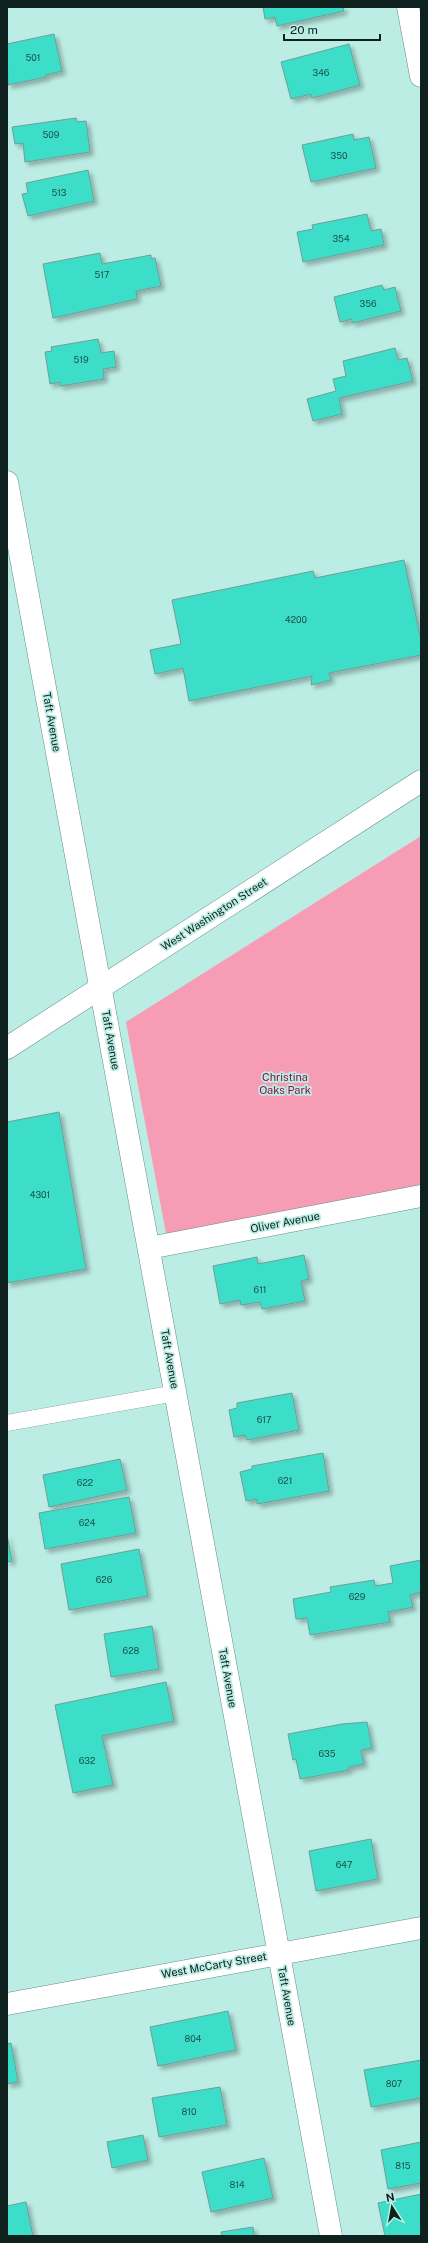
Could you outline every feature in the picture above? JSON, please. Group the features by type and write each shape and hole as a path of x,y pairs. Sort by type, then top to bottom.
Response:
{"street":[{"path":"408,7 421,76"},
{"name":"Taft Avenue","path":"7,482 331,2236"},
{"name":"West Washington Street","path":"7,1048 421,781"},
{"name":"Oliver Avenue","path":"149,1248 421,1196"},
{"name":"West McCarty Street","path":"7,2004 421,1928"}],"lane":[{"path":"7,1423 176,1393"}],"green space":[{"name":"Christina Oaks Park","path":"421,836 421,1196 168,1244 126,1022"}],"building":[{"path":"263,7 343,7 344,11 277,26 275,17 265,19"},
{"path":"54,34 62,71 46,75 46,77 8,85 7,44"},
{"path":"349,44 360,85 312,98 311,94 291,99 281,62"},
{"path":"76,118 77,122 86,121 90,152 25,162 23,143 15,144 12,127"},
{"path":"353,134 354,140 369,137 376,168 311,182 302,145"},
{"path":"88,170 94,201 28,216 22,194 28,193 26,183"},
{"path":"367,214 371,231 381,229 384,245 303,262 297,232 313,229 312,225"},
{"path":"100,253 102,264 151,255 151,259 155,258 161,286 136,291 137,299 53,318 43,264"},
{"path":"382,285 384,290 395,287 401,311 352,323 352,319 340,322 334,297"},
{"path":"98,339 101,353 114,351 116,367 103,369 104,379 60,386 60,382 50,384 45,352 52,351 51,347"},
{"path":"395,348 398,360 407,358 413,381 339,398 342,414 313,421 307,399 336,391 333,379 346,376 343,361"},
{"path":"404,560 421,640 421,655 329,673 331,680 311,685 312,676 189,701 183,668 155,674 150,650 181,644 172,600 313,571 315,578"},
{"path":"59,1112 86,1269 7,1283 7,1122"},
{"path":"304,1255 309,1279 301,1281 305,1301 262,1309 260,1302 241,1305 240,1300 220,1304 213,1266 257,1257 258,1264"},
{"path":"292,1393 299,1430 247,1440 245,1435 234,1437 229,1410 237,1408 237,1403"},
{"path":"323,1453 329,1491 257,1504 257,1499 246,1501 240,1472 252,1469 252,1466"},
{"path":"120,1459 127,1490 49,1507 43,1475"},
{"path":"129,1497 136,1533 45,1549 39,1513"},
{"path":"7,1535 12,1561 7,1562"},
{"path":"139,1549 148,1596 69,1610 61,1564"},
{"path":"421,1560 421,1592 410,1595 413,1607 388,1612 390,1622 310,1635 307,1618 296,1619 293,1599 331,1592 330,1587 374,1580 375,1586 393,1583 390,1566"},
{"path":"152,1626 159,1669 111,1677 104,1634"},
{"path":"166,1682 174,1721 102,1736 113,1785 73,1793 55,1705"},
{"path":"367,1722 372,1748 361,1750 364,1764 349,1767 349,1770 300,1779 296,1759 293,1760 288,1734 342,1724"},
{"path":"371,1839 378,1879 316,1891 309,1851"},
{"path":"228,2011 236,2050 158,2066 150,2027"},
{"path":"11,2043 18,2082 7,2084 7,2044"},
{"path":"421,2060 421,2098 371,2107 364,2070"},
{"path":"220,2087 227,2125 159,2137 152,2098"},
{"path":"143,2135 148,2160 112,2168 107,2142"},
{"path":"421,2142 421,2183 388,2189 381,2150"},
{"path":"264,2158 273,2198 211,2212 202,2172"},
{"path":"421,2194 421,2236 385,2236 378,2203"},
{"path":"26,2202 33,2236 7,2236 7,2206"},
{"path":"253,2227 254,2236 222,2236 221,2232"}]}
